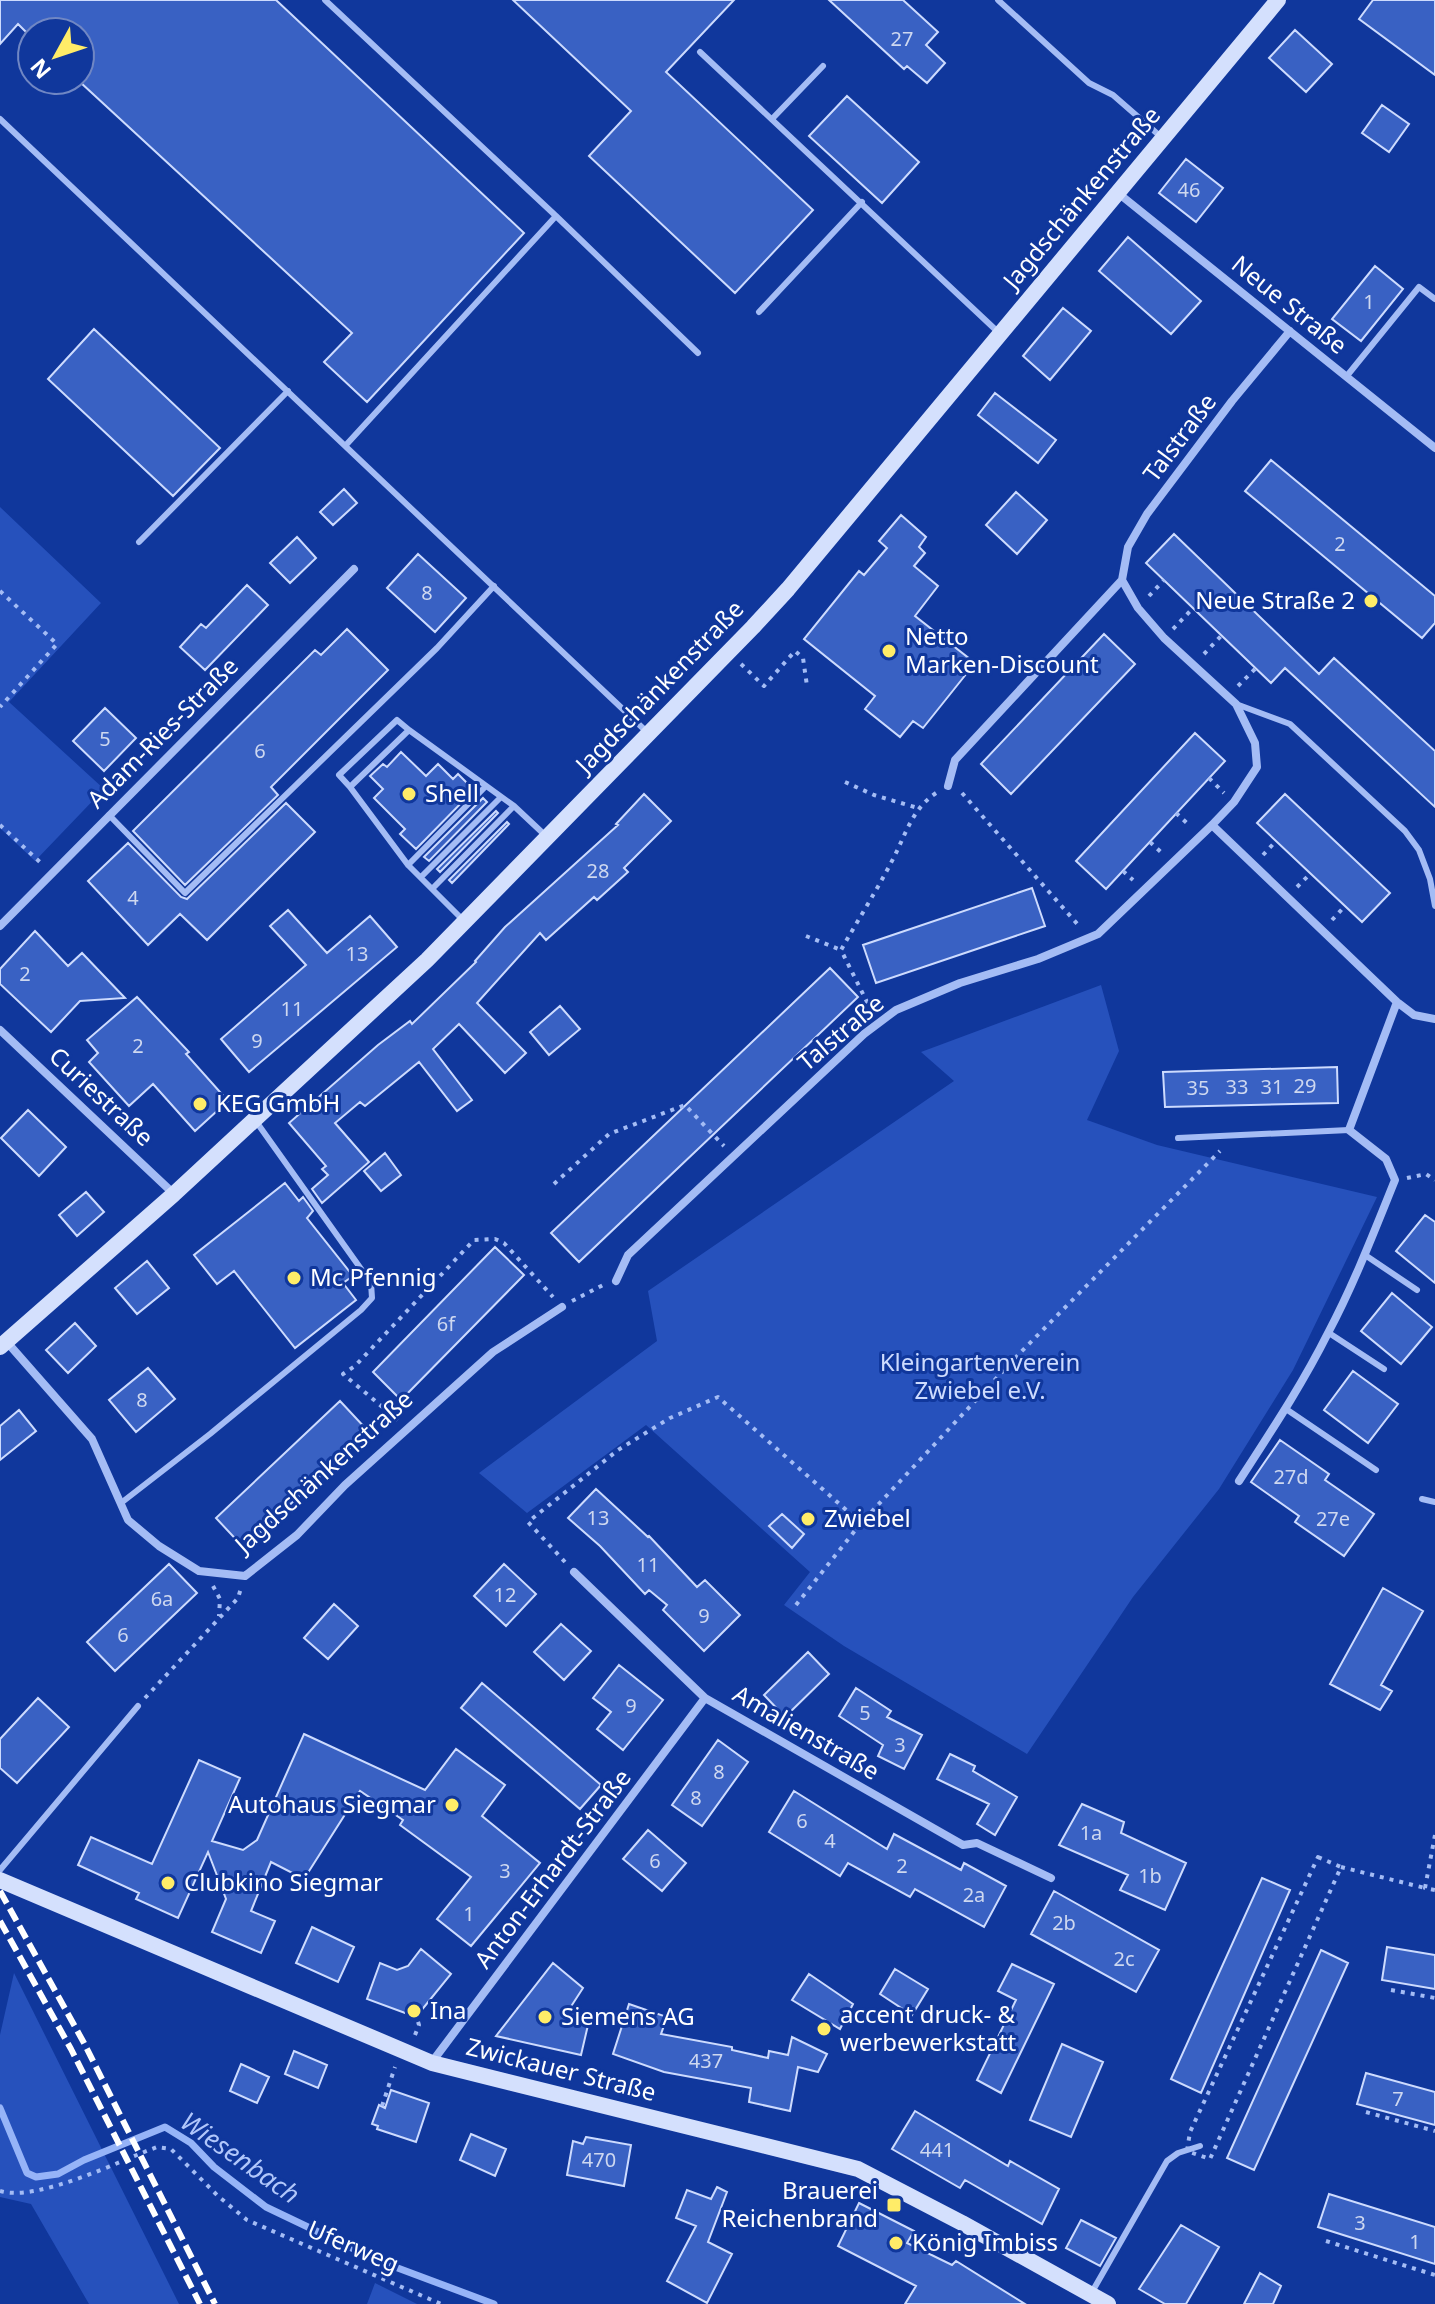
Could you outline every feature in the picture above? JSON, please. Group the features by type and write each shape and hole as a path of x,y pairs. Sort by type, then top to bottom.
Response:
{"main road":[{"name":"Jagdschänkenstraße","path":"3,1344 174,1194 427,960 788,589 1278,0"},
{"name":"Zwickauer Straße","path":"0,1880 432,2063 858,2169 948,2215 1088,2299 1108,2304"}],"street":[{"name":"Neue Straße","path":"1118,193 1433,443"},
{"name":"Talstraße","path":"948,786 955,760 1122,580 1128,547 1147,514 1232,401 1290,331"},
{"name":"Adam-Ries-Straße","path":"0,926 354,569"},
{"name":"Talstraße","path":"616,1281 628,1255 896,1010 960,983 1038,959 1098,934 1234,802 1257,767 1255,743 1236,704 1164,638 1138,608 1122,580"},
{"path":"1212,825 1397,1002 1414,1015 1435,1019"},
{"path":"1239,1481 1286,1409 1329,1333 1395,1180 1386,1159 1349,1130 1397,1002"},
{"name":"Curiestraße","path":"0,1030 174,1194"},
{"name":"Jagdschänkenstraße","path":"3,1344 92,1439 128,1520 159,1546 204,1571 245,1576 297,1535 345,1485 493,1352 562,1307"},
{"name":"Amalienstraße","path":"574,1572 705,1698 963,1845 977,1843 1051,1878"},
{"name":"Anton-Erhardt-Straße","path":"432,2063 705,1698"}],"lane":[{"path":"325,0 698,353"},
{"path":"998,0 1089,83 1113,95 1163,139"},
{"path":"700,52 1000,334"},
{"path":"772,119 823,66"},
{"path":"0,119 649,734"},
{"path":"759,312 862,202"},
{"path":"346,445 556,216"},
{"path":"1346,377 1419,287 1435,299"},
{"path":"139,542 288,391"},
{"path":"109,815 185,893 437,648 494,586"},
{"name":"Talstraße","path":"1236,704 1290,724 1405,831 1419,850 1425,865 1435,906"},
{"path":"464,922 408,865 339,775 397,720 514,806 547,837"},
{"path":"350,787 409,730"},
{"path":"408,865 486,786"},
{"path":"421,877 501,797"},
{"path":"433,888 514,806"},
{"path":"121,1503 210,1434 372,1298 371,1283 255,1120"},
{"path":"1178,1138 1349,1130"},
{"path":"1365,1255 1417,1290"},
{"path":"1329,1333 1384,1369"},
{"path":"1286,1409 1376,1470"},
{"path":"1422,1499 1435,1502"},
{"path":"0,1870 138,1706"},
{"path":"1088,2299 1167,2161 1178,2153 1200,2146"}],"path":[{"path":"1138,608 1164,580"},
{"path":"0,591 57,644 0,707"},
{"path":"1164,638 1193,608"},
{"path":"1193,665 1222,635"},
{"path":"729,651 764,686 795,651 803,658 807,686"},
{"path":"1228,697 1256,668"},
{"path":"1209,778 1234,802"},
{"path":"845,782 919,809"},
{"path":"841,950 919,809 948,786 964,794 1090,938"},
{"path":"0,825 52,873"},
{"path":"1263,855 1276,841"},
{"path":"1305,879 1311,873"},
{"path":"1332,920 1345,906"},
{"path":"806,936 841,950 878,1024"},
{"path":"554,1184 609,1134 685,1105 734,1156"},
{"path":"796,1605 861,1523 1019,1354 1236,1135"},
{"path":"1395,1180 1426,1174 1435,1180"},
{"path":"407,1428 343,1374 355,1366 474,1240 495,1239 504,1243 562,1307"},
{"path":"583,1293 616,1281"},
{"path":"574,1572 528,1522 618,1450 670,1418 718,1397 861,1523"},
{"path":"204,1571 220,1599 219,1618"},
{"path":"138,1706 238,1598 245,1576"},
{"path":"1425,1888 1435,1835"},
{"path":"1190,2132 1318,1857 1341,1867 1435,1890"},
{"path":"1219,2139 1341,1867"},
{"path":"1391,1990 1435,1998"},
{"path":"416,2015 419,2025"},
{"path":"382,2106 401,2049"},
{"path":"1366,2112 1435,2131"},
{"name":"Uferweg","path":"0,2191 11,2194 39,2191 157,2147 171,2149 247,2220 441,2304"},
{"path":"1326,2241 1435,2275"}],"green space":[{"path":"0,507 101,603 9,702 104,789 35,861 0,828"},
{"name":"Kleingartenverein Zwiebel e.V.","path":"1101,985 1119,1051 1087,1120 1157,1145 1377,1197 1293,1370 1219,1489 1133,1597 1027,1754 844,1646 784,1605 810,1572 646,1425 527,1513 479,1473 657,1341 648,1291 954,1081 921,1052"},
{"path":"14,1973 179,2304 89,2304 31,2204 0,2197 0,2035"},
{"path":"375,2283 417,2304 367,2304"}],"building":[{"path":"0,0 276,0 524,233 367,402 324,362 352,333 95,96 96,16 16,16 16,26 0,44"},
{"path":"513,0 734,0 666,72 813,210 735,293 589,156 631,111"},
{"path":"829,0 903,0 938,32 926,45 945,63 927,83 907,66 904,69"},
{"path":"1373,0 1435,0 1435,75 1359,19"},
{"path":"1295,30 1332,64 1306,92 1269,58"},
{"path":"847,96 919,162 882,203 809,136"},
{"path":"1382,105 1409,124 1389,152 1362,133"},
{"path":"1186,159 1223,188 1196,222 1159,193"},
{"path":"1128,237 1201,301 1171,334 1099,271"},
{"path":"1375,266 1403,289 1361,341 1332,319"},
{"path":"1063,308 1091,331 1050,380 1023,356"},
{"path":"94,329 220,448 173,496 48,379"},
{"path":"995,393 1056,440 1038,463 978,415"},
{"path":"1271,460 1435,596 1435,623 1422,638 1245,491"},
{"path":"344,489 357,503 333,525 320,512"},
{"path":"1016,492 1047,520 1017,554 986,525"},
{"name":"Netto Marken-Discount","path":"901,515 926,537 919,547 925,553 914,566 938,586 915,616 975,663 923,728 913,721 900,737 865,709 875,696 804,639 859,571 864,575 887,548 879,541"},
{"path":"1174,534 1319,674 1334,658 1435,751 1435,807 1285,668 1271,683 1146,563"},
{"path":"297,537 316,558 290,583 270,563"},
{"path":"418,554 466,598 435,632 387,588"},
{"path":"247,585 268,605 205,670 180,647 201,624 206,628"},
{"path":"347,629 388,670 271,787 278,795 185,885 133,831 315,650 321,655"},
{"path":"1104,634 1135,664 1011,794 981,764"},
{"path":"105,708 136,738 104,771 73,741"},
{"path":"1195,733 1225,761 1106,889 1076,861"},
{"name":"Shell","path":"401,752 426,776 438,764 453,779 458,774 474,790 416,849 400,834 405,829 374,798 383,789 370,776 383,764 387,767"},
{"path":"644,794 671,821 624,868 628,872 597,900 594,897 546,940 540,933 477,1003 526,1053 505,1073 459,1024 433,1049 472,1100 457,1111 419,1062 365,1106 360,1102 335,1123 369,1162 322,1203 312,1189 328,1175 322,1169 326,1166 289,1123 378,1045 410,1021 412,1024 476,962 505,927 618,825"},
{"path":"1285,794 1390,893 1362,922 1257,823"},
{"path":"483,798 487,802 429,861 424,857"},
{"path":"286,803 315,832 207,940 180,914 148,945 88,881 128,843 181,897 187,899"},
{"path":"496,811 498,813 440,872 437,869"},
{"path":"507,822 509,824 452,883 449,880"},
{"path":"1032,888 1045,926 876,983 863,945"},
{"path":"288,910 327,953 370,916 397,947 249,1072 221,1039 306,965 270,926"},
{"path":"35,931 68,966 82,953 125,998 80,1001 51,1032 0,984 0,969"},
{"path":"830,968 858,997 579,1262 551,1233"},
{"path":"137,997 189,1052 186,1054 228,1101 195,1131 153,1084 129,1106 89,1062 98,1053 87,1040"},
{"path":"560,1006 580,1029 549,1055 530,1032"},
{"path":"1337,1067 1338,1103 1165,1107 1163,1072"},
{"path":"28,1110 66,1147 39,1176 1,1138"},
{"path":"385,1153 401,1175 381,1191 364,1171"},
{"path":"285,1183 299,1201 303,1197 313,1211 307,1218 353,1276 343,1283 356,1300 295,1348 234,1271 217,1284 194,1255"},
{"path":"86,1192 104,1212 77,1236 59,1215"},
{"path":"1425,1215 1435,1222 1435,1283 1396,1251"},
{"path":"495,1247 524,1275 401,1400 373,1372"},
{"path":"147,1261 169,1288 137,1314 115,1288"},
{"path":"1392,1293 1432,1327 1401,1364 1361,1331"},
{"path":"75,1323 96,1346 68,1373 46,1350"},
{"path":"148,1368 175,1399 136,1432 109,1400"},
{"path":"1353,1371 1398,1404 1368,1443 1324,1410"},
{"path":"340,1401 368,1431 244,1548 216,1518"},
{"path":"19,1410 36,1431 0,1460 0,1426"},
{"path":"1280,1440 1329,1474 1325,1480 1374,1514 1344,1556 1295,1522 1299,1516 1251,1482"},
{"path":"596,1489 649,1536 697,1587 705,1580 740,1615 704,1651 663,1610 667,1605 649,1590 645,1594 600,1546 568,1518"},
{"path":"782,1514 804,1534 792,1548 769,1526"},
{"path":"169,1564 197,1593 115,1671 87,1642"},
{"path":"504,1564 536,1594 506,1626 474,1596"},
{"path":"1383,1588 1423,1611 1381,1685 1392,1691 1380,1710 1330,1684"},
{"path":"334,1604 358,1626 328,1659 304,1638"},
{"path":"561,1624 591,1651 564,1680 534,1652"},
{"path":"808,1652 829,1674 785,1717 764,1695"},
{"path":"619,1665 663,1700 623,1750 597,1729 611,1712 593,1698"},
{"path":"482,1683 601,1785 580,1809 461,1708"},
{"path":"856,1688 891,1711 887,1717 922,1735 904,1769 878,1756 883,1745 839,1716"},
{"path":"38,1698 69,1727 17,1783 0,1768 0,1739"},
{"path":"304,1734 425,1790 456,1749 505,1785 482,1816 540,1863 471,1946 437,1919 471,1877 400,1825 403,1820 360,1791 304,1879 271,1862 251,1911 275,1921 261,1953 212,1932 226,1899 208,1852 178,1918 136,1899 139,1893 78,1865 91,1837 152,1864 199,1760 240,1778 212,1841 243,1850 257,1840"},
{"path":"718,1740 748,1762 702,1826 672,1805"},
{"path":"950,1754 975,1766 973,1771 1017,1797 995,1835 977,1824 989,1804 937,1779"},
{"path":"794,1791 887,1849 894,1834 961,1870 964,1863 1006,1886 984,1927 915,1889 910,1897 848,1863 840,1876 769,1832"},
{"path":"1082,1804 1124,1822 1121,1833 1186,1863 1165,1910 1120,1890 1128,1875 1059,1845"},
{"path":"648,1830 686,1863 662,1891 623,1859"},
{"path":"1262,1878 1290,1890 1201,2093 1171,2079"},
{"path":"1054,1891 1159,1950 1136,1992 1031,1934"},
{"path":"312,1927 354,1947 338,1982 296,1963"},
{"path":"1387,1947 1435,1955 1435,1989 1382,1980"},
{"path":"421,1949 451,1974 416,2017 367,1999 380,1963 397,1970 408,1966"},
{"path":"1321,1950 1348,1963 1254,2170 1227,2158"},
{"name":"Siemens AG","path":"553,1963 583,1988 570,2008 588,2025 581,2055 496,2036"},
{"path":"1012,1964 1054,1984 1001,2093 977,2080 1016,2000 998,1991"},
{"path":"895,1969 928,1989 912,2015 880,1994"},
{"path":"809,1974 853,2004 840,2029 792,2000"},
{"path":"629,2004 667,2017 661,2034 732,2047 732,2050 768,2058 769,2051 788,2055 792,2037 827,2054 818,2072 798,2067 790,2111 749,2102 751,2088 664,2072 613,2054"},
{"path":"1062,2044 1103,2062 1071,2137 1030,2120"},
{"path":"294,2051 327,2065 318,2088 285,2074"},
{"path":"241,2064 269,2077 257,2103 230,2091"},
{"path":"1366,2073 1435,2092 1435,2125 1357,2104"},
{"path":"391,2090 429,2103 416,2142 377,2129 378,2126 372,2124 379,2105 385,2108"},
{"path":"915,2111 1008,2166 1010,2161 1059,2189 1042,2224 965,2180 960,2188 892,2149"},
{"path":"471,2134 506,2149 495,2176 460,2160"},
{"path":"586,2137 631,2145 624,2186 567,2175 573,2141 583,2144"},
{"path":"717,2187 727,2192 708,2242 732,2254 707,2303 667,2281 696,2226 676,2218 687,2190 711,2199"},
{"path":"1329,2194 1435,2227 1435,2264 1318,2227"},
{"path":"859,2203 914,2231 907,2243 952,2265 956,2261 1025,2304 905,2304 916,2286 838,2246"},
{"path":"1081,2220 1116,2238 1100,2266 1066,2248"},
{"path":"1181,2225 1219,2247 1186,2304 1165,2304 1139,2289"},
{"path":"1260,2273 1281,2286 1273,2304 1244,2304"}],"waterway":[{"name":"Wiesenbach","path":"0,2108 27,2173 36,2177 58,2174 165,2127 191,2143 214,2167 266,2207 379,2261 494,2304"}],"railway":[{"path":"0,1891 84,2043 215,2304"},
{"path":"0,1921 71,2049 200,2304"}],"place":[{"name":"Neue Straße 2","path":"1371,601"},
{"name":"Netto Marken-Discount","path":"889,651"},
{"name":"Shell","path":"409,794"},
{"name":"KEG GmbH","path":"200,1104"},
{"name":"Mc Pfennig","path":"294,1278"},
{"name":"Zwiebel","path":"808,1519"},
{"name":"Autohaus Siegmar","path":"452,1805"},
{"name":"Clubkino Siegmar","path":"168,1883"},
{"name":"Ina","path":"414,2011"},
{"name":"Siemens AG","path":"545,2017"},
{"name":"accent druck- & werbewerkstatt","path":"824,2029"},
{"name":"Brauerei Reichenbrand","path":"894,2205"},
{"name":"König Imbiss","path":"896,2243"}]}
